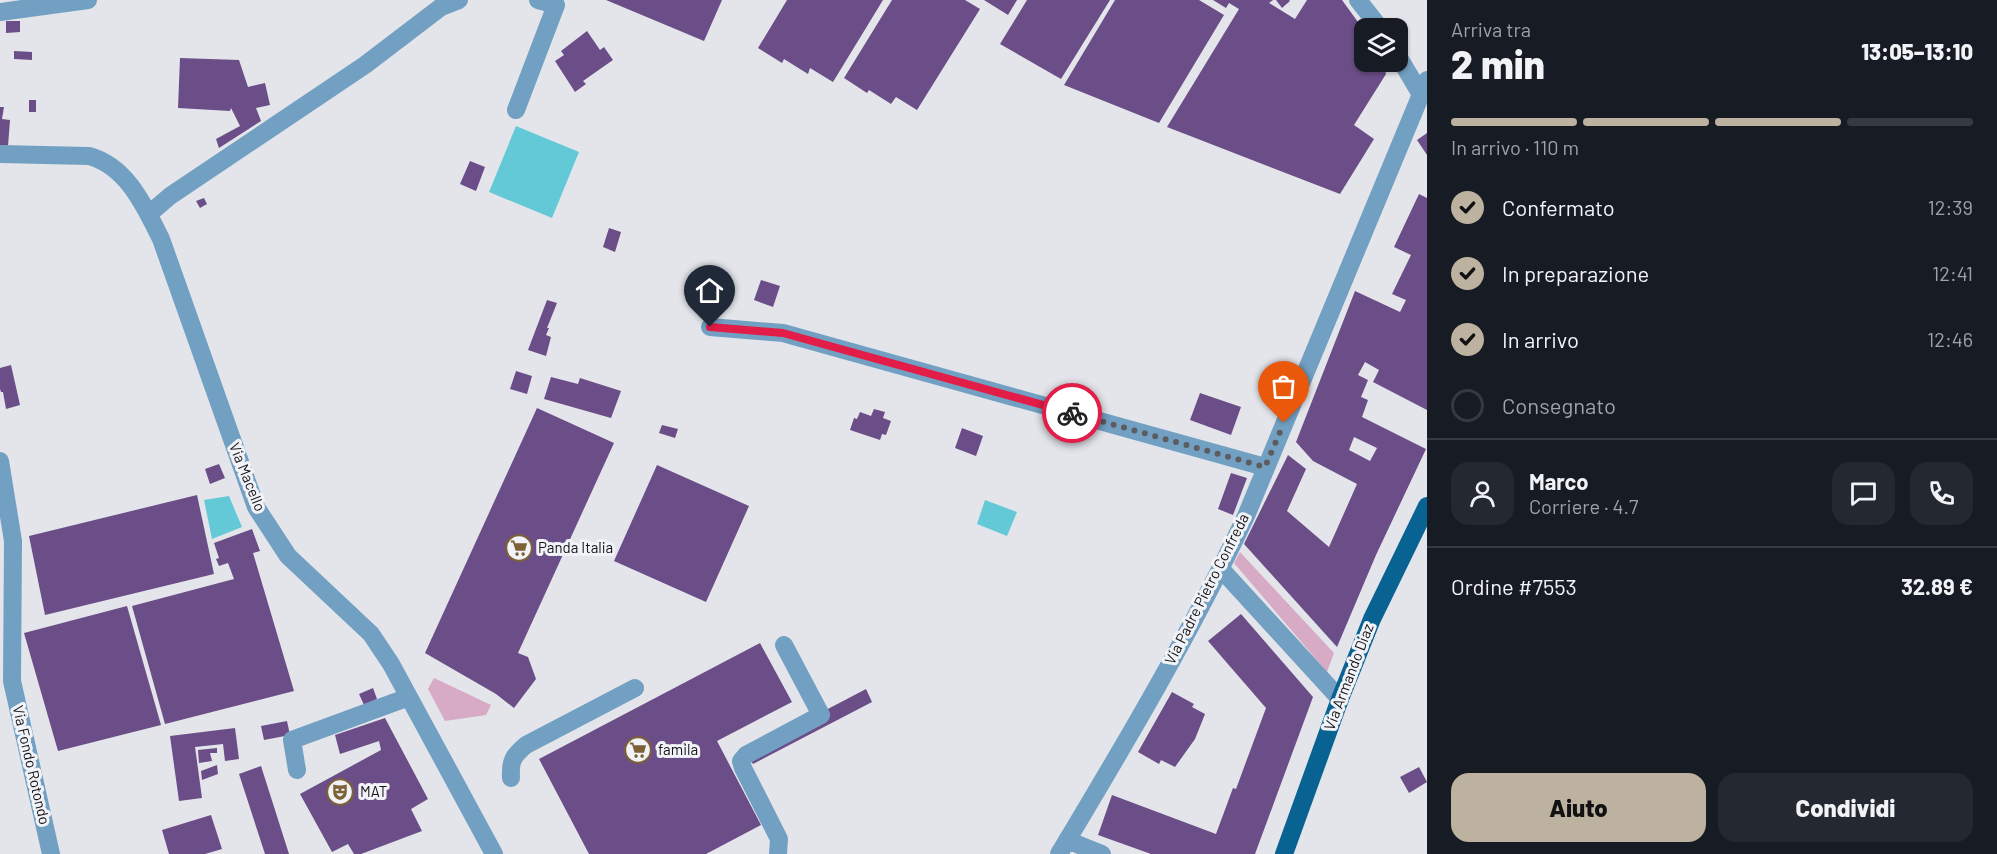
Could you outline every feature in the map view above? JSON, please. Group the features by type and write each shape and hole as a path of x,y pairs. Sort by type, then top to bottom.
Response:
{"main road":[{"name":"Via Armando Diaz","path":"1284,854 1340,699 1372,619 1427,506"}],"street":[{"path":"0,12 88,0"},
{"path":"149,214 170,196 365,65 441,8 459,0"},
{"path":"516,110 556,5 538,0"},
{"path":"1358,0 1372,18"},
{"path":"1408,68 1424,86"},
{"name":"Via Padre Pietro Confreda","path":"1063,847 1221,569 1246,516 1424,86"},
{"name":"Via Macello","path":"0,153 78,156 103,161 124,177 149,214 161,239 256,507 288,556 371,634 409,697 494,854"},
{"path":"710,327 783,333 1265,467"},
{"name":"Via Fondo Rotondo","path":"0,460 12,541 12,681 51,854"},
{"path":"1221,569 1340,699"},
{"path":"778,854 780,839 741,761 746,755 821,715 784,645"},
{"path":"511,777 510,764 513,755 526,745 635,688"},
{"path":"297,770 292,740 409,697"},
{"path":"1063,847 1102,854"}],"shaded area":[{"path":"1240,552 1334,653 1327,672 1234,563"},
{"path":"434,678 491,705 486,715 445,721 428,689"}],"water":[{"path":"516,126 579,152 552,218 489,192"},
{"path":"229,496 242,527 212,539 204,500"},
{"path":"985,500 1017,512 1007,536 977,524"}],"building":[{"path":"606,0 722,0 704,41"},
{"path":"787,0 883,0 833,82 810,68 808,74 784,59 782,63 758,48"},
{"path":"892,0 965,0 980,9 917,110 896,97 891,104 869,90 867,93 844,78"},
{"path":"984,0 1017,0 1008,15"},
{"path":"1027,0 1110,0 1061,79 1000,44"},
{"path":"1115,0 1199,0 1224,15 1159,123 1064,85"},
{"path":"1213,0 1273,0 1269,3 1295,19 1307,0 1342,0 1355,18 1354,72 1386,72 1386,74 1354,125 1374,139 1340,194 1167,127 1239,9 1229,3 1226,8"},
{"path":"1276,0 1289,0 1290,1 1282,8"},
{"path":"6,21 20,21 20,32 6,33"},
{"path":"587,31 600,50 604,47 613,60 583,81 586,84 575,92 555,61 564,55 561,51"},
{"path":"14,51 32,52 32,60 14,59"},
{"path":"180,58 239,60 248,87 265,83 270,105 256,108 261,121 219,148 216,139 240,126 231,108 230,111 178,108"},
{"path":"29,100 36,100 36,112 29,112"},
{"path":"0,107 4,107 2,119 10,120 8,146 0,145"},
{"path":"1427,133 1427,155 1417,140"},
{"path":"470,161 485,167 476,191 460,184"},
{"path":"1419,194 1427,198 1427,410 1373,382 1379,370 1365,362 1358,375 1368,380 1361,397 1368,400 1362,417 1426,449 1376,555 1337,647 1244,544 1288,455 1306,469 1287,511 1329,547 1357,484 1313,461 1296,442 1355,291 1400,312 1406,300 1392,294 1411,255 1394,247","holes":["1354,437 1377,448 1370,461 1349,450"]},
{"path":"204,198 207,204 200,208 196,201"},
{"path":"609,228 621,232 615,252 603,247"},
{"path":"761,280 780,286 773,307 754,300"},
{"path":"547,300 557,303 547,328 549,328 546,335 551,337 546,356 528,350"},
{"path":"11,365 20,405 6,409 3,392 0,389 0,368"},
{"path":"516,371 532,376 527,394 510,389"},
{"path":"551,377 578,384 580,378 621,391 611,418 544,399"},
{"path":"1200,393 1241,407 1231,435 1190,420"},
{"name":"Panda Italia","path":"537,408 614,443 518,653 528,657 536,679 514,708 496,694 425,653"},
{"path":"874,409 885,412 883,418 891,421 886,435 882,434 880,440 850,430 854,418 857,419 860,412 871,416"},
{"path":"662,425 678,429 675,438 659,433"},
{"path":"962,428 983,436 976,456 955,448"},
{"path":"219,464 225,478 210,484 205,469"},
{"path":"657,465 749,506 706,602 614,561"},
{"path":"1231,473 1247,478 1233,515 1218,509"},
{"path":"197,495 214,574 45,615 29,536"},
{"path":"252,529 260,551 253,553 294,691 165,724 132,606 234,579 228,563 219,566 214,543"},
{"path":"127,606 161,725 58,751 24,633"},
{"path":"1241,614 1313,697 1255,854 1151,854 1098,835 1112,795 1216,834 1233,788 1236,789 1266,708 1208,641"},
{"name":"famila","path":"760,643 792,702 717,741 761,825 706,854 589,854 539,759"},
{"path":"373,688 377,699 364,705 359,694"},
{"path":"866,689 872,702 753,764 746,752"},
{"path":"1172,692 1194,704 1192,707 1205,714 1195,739 1175,767 1161,760 1159,764 1138,752"},
{"path":"385,718 428,799 411,809 422,831 361,854 354,854 348,844 332,852 300,794 381,750 379,741 340,754 335,735"},
{"path":"287,721 290,735 264,740 261,726"},
{"path":"235,728 239,759 225,761 223,744 195,747 202,798 179,801 170,736"},
{"path":"217,748 217,753 210,753 212,761 199,763 198,750"},
{"path":"217,765 218,774 202,780 201,771"},
{"path":"261,766 289,854 265,854 239,774"},
{"path":"1419,767 1427,782 1409,793 1400,777"},
{"path":"211,815 222,849 205,854 169,854 162,830"}],"way so far":[{"path":"1072,413 1265,467 1284,423"}],"place":[{"name":"Panda Italia","path":"519,548"},
{"name":"famila","path":"638,750"},
{"name":"MAT","path":"340,792"}],"route":[{"path":"710,327 783,333 1072,413"}]}
